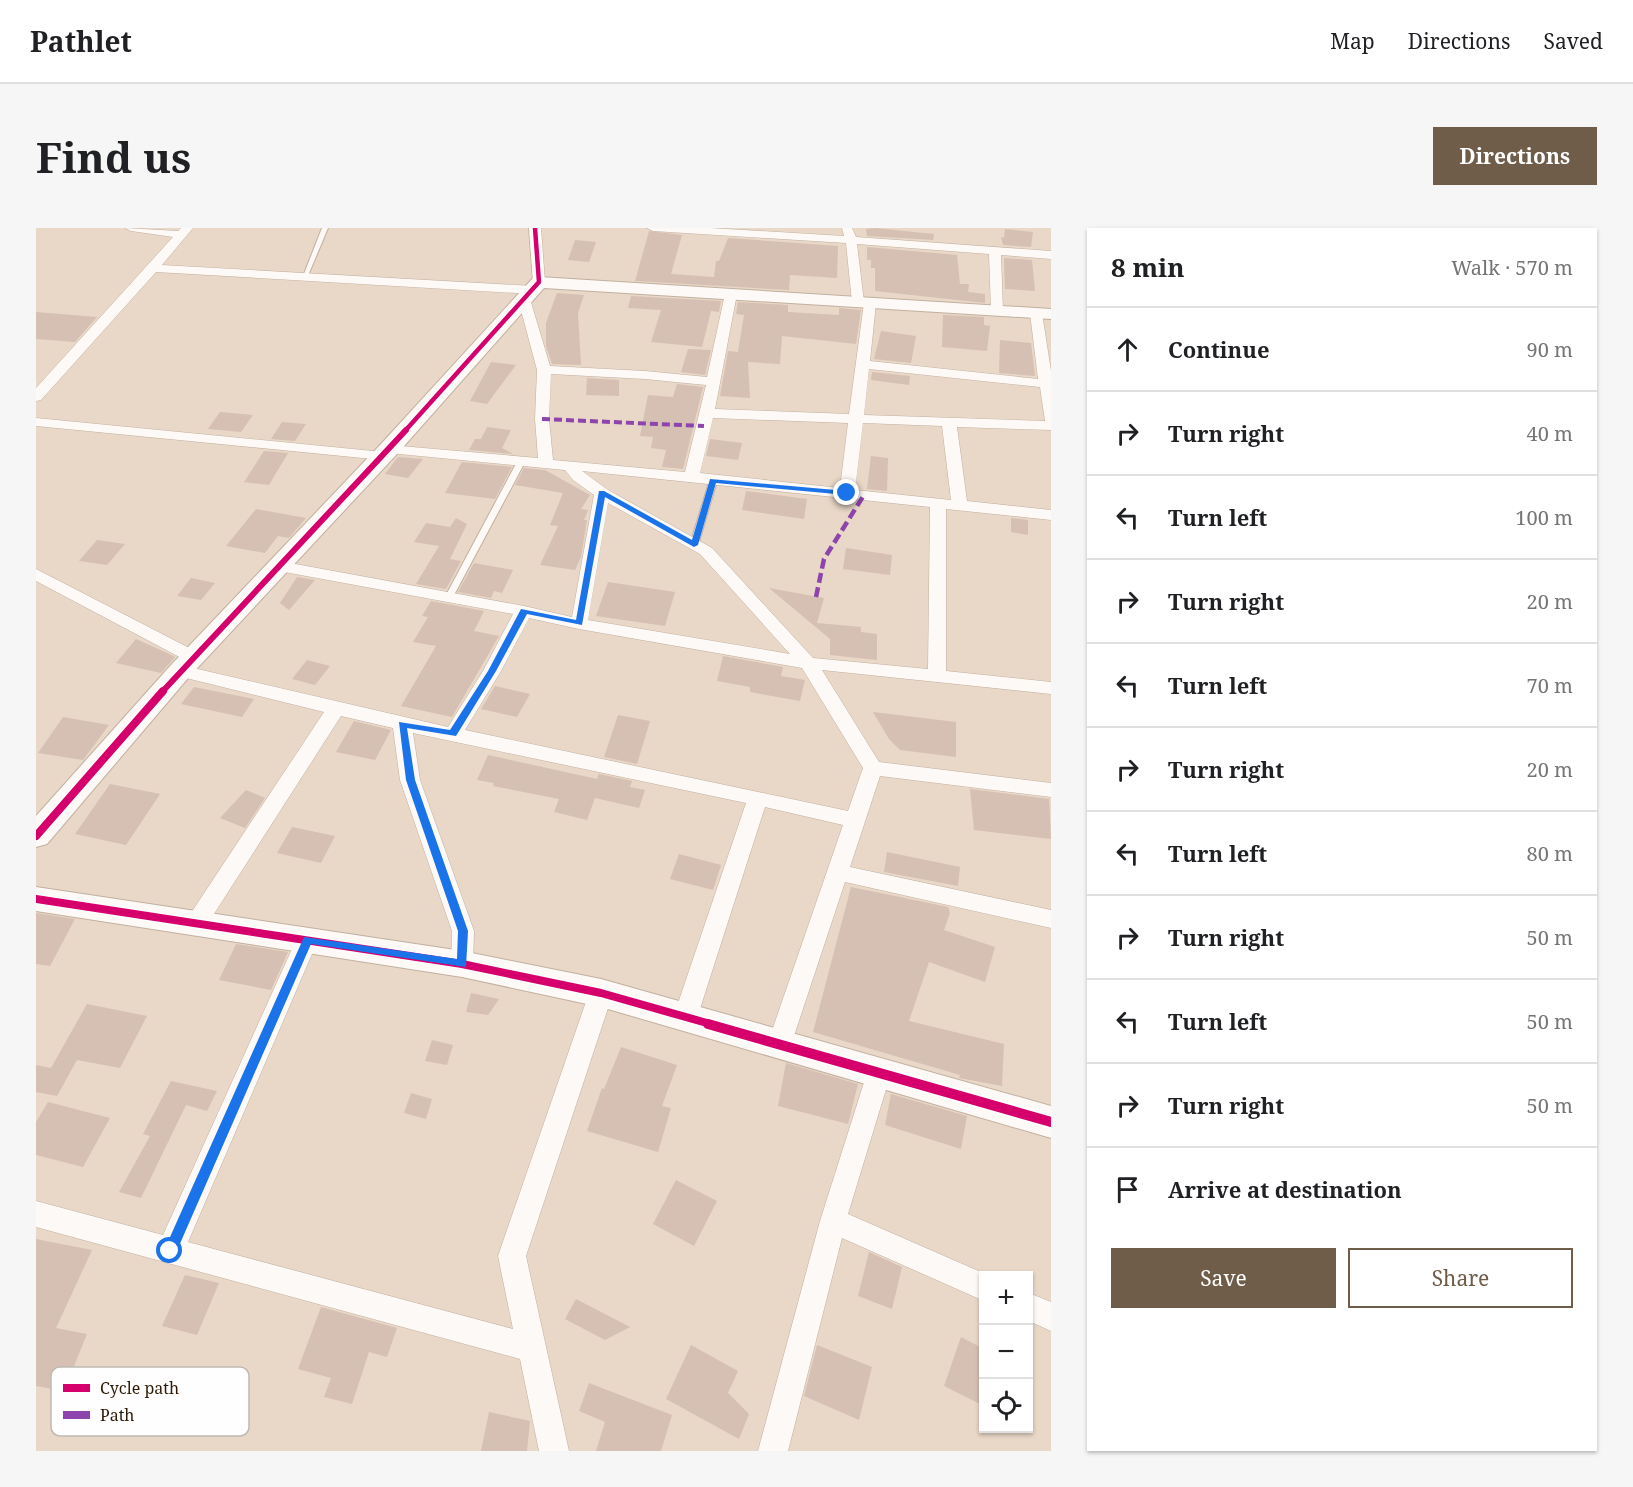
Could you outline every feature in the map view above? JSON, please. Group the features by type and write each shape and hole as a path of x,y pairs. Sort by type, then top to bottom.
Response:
{"street":[{"path":"131,228 184,231"},
{"path":"535,228 532,290 544,370 542,419 546,464"},
{"path":"652,228 849,234 995,251 1051,255"},
{"path":"36,397 107,315 154,268 184,231"},
{"path":"847,493 863,364 864,302 849,234"},
{"path":"995,251 997,311"},
{"path":"154,268 532,290 731,294 1044,314 1046,384 1051,419"},
{"path":"36,836 187,664 386,453 532,290"},
{"path":"691,477 707,413 731,294"},
{"path":"863,364 1046,384"},
{"path":"544,370 645,375 712,382"},
{"path":"707,413 1051,426"},
{"path":"36,422 691,477 1051,515"},
{"path":"949,422 960,505"},
{"path":"571,467 578,477 602,493 706,551 808,663 873,768"},
{"path":"579,624 602,493"},
{"path":"937,676 938,502"},
{"path":"279,566 524,611 579,624 808,663 1051,688"},
{"path":"36,574 187,664 336,708 402,724 855,820"},
{"path":"453,734 492,671 524,611"},
{"path":"195,925 336,708"},
{"path":"402,724 410,780 463,931 462,964"},
{"path":"873,768 1051,790"},
{"path":"779,1044 873,768"},
{"path":"685,1018 758,798"},
{"path":"837,872 1051,919"},
{"path":"36,899 462,964 601,993 1051,1122"},
{"path":"170,1251 307,940"},
{"path":"554,1451 512,1256 601,993"},
{"path":"773,1451 833,1221 879,1073"},
{"path":"36,1214 532,1348"},
{"path":"833,1221 979,1285"},
{"path":"1033,1309 1051,1317"}],"lane":[{"path":"304,278 325,228"},
{"path":"449,597 521,462"},
{"path":"694,545 713,481"}],"building":[{"path":"866,229 934,234 933,240 867,236"},
{"path":"1005,229 1033,232 1031,247 1003,245 1001,237 1004,238"},
{"path":"649,231 682,235 671,274 714,277 716,261 719,261 728,238 838,246 837,278 790,275 789,290 635,281"},
{"path":"575,240 596,242 589,262 568,260"},
{"path":"867,247 957,255 960,284 969,284 968,292 985,294 985,303 875,291 875,268 871,268 871,260 867,260"},
{"path":"1004,258 1032,260 1035,291 1005,289"},
{"path":"557,293 584,295 578,313 581,365 552,364 546,346 546,323"},
{"path":"631,296 721,301 719,312 711,311 702,347 651,342 661,310 628,308"},
{"path":"738,302 788,305 788,312 839,315 839,308 861,310 856,344 782,336 780,364 748,362 750,398 720,396 728,351 738,352 744,315 736,314"},
{"path":"36,312 97,317 75,342 36,339"},
{"path":"943,315 984,317 984,325 990,326 987,351 942,347"},
{"path":"881,331 916,336 911,363 874,359"},
{"path":"1000,340 1031,343 1035,376 999,373"},
{"path":"688,349 711,350 705,375 681,372"},
{"path":"491,362 516,365 487,404 470,401"},
{"path":"872,372 910,376 909,385 871,380"},
{"path":"587,378 619,380 619,396 586,395"},
{"path":"677,384 703,387 683,469 662,467 666,450 651,448 653,437 640,436 648,395 673,397"},
{"path":"220,412 253,415 241,432 208,429"},
{"path":"282,422 306,424 295,441 271,439"},
{"path":"487,427 511,430 502,448 513,454 469,450 475,439 481,439"},
{"path":"710,439 742,443 738,460 706,456"},
{"path":"264,451 288,453 269,485 244,482"},
{"path":"871,456 888,458 887,491 867,489"},
{"path":"398,457 423,459 408,478 385,474"},
{"path":"462,462 512,467 495,499 445,493"},
{"path":"524,468 545,470 590,495 581,509 588,510 584,520 587,520 581,557 575,570 540,565 558,526 550,525 563,493 515,485"},
{"path":"746,491 807,499 804,519 742,510"},
{"path":"256,509 306,518 289,538 278,536 265,553 226,546"},
{"path":"456,518 467,524 450,559 461,561 446,589 416,584 439,546 414,542 426,523 450,527"},
{"path":"1011,518 1028,520 1028,535 1011,532"},
{"path":"97,540 125,544 107,565 79,561"},
{"path":"846,548 892,555 890,575 843,569"},
{"path":"474,563 513,570 502,593 494,591 491,598 458,592"},
{"path":"297,577 315,580 289,610 280,603"},
{"path":"191,578 215,583 201,600 177,596"},
{"path":"608,582 675,592 665,626 596,616"},
{"path":"769,588 824,598 817,623 861,627 861,632 877,634 877,660 830,655 830,639"},
{"path":"431,601 484,611 474,631 499,636 452,717 401,706 436,646 413,642 428,617 422,616"},
{"path":"136,639 175,657 161,673 116,663"},
{"path":"723,656 783,667 781,676 805,680 800,701 750,692 750,687 717,681"},
{"path":"307,660 330,666 315,685 292,679"},
{"path":"495,686 530,694 517,717 481,709"},
{"path":"194,687 254,699 242,717 181,704"},
{"path":"873,712 956,722 956,757 900,750 889,739"},
{"path":"618,715 650,721 637,764 604,757"},
{"path":"63,717 109,725 83,760 38,753"},
{"path":"354,721 391,730 375,760 336,752"},
{"path":"488,755 597,779 599,774 632,781 630,787 645,790 639,808 595,798 587,820 554,812 559,799 493,786 494,783 477,780"},
{"path":"110,784 160,794 126,845 75,834"},
{"path":"970,789 1049,799 1051,839 974,830"},
{"path":"246,790 265,798 245,828 220,818"},
{"path":"292,827 335,836 321,863 277,853"},
{"path":"887,852 960,867 958,886 884,872"},
{"path":"679,854 721,865 713,890 670,879"},
{"path":"851,887 948,907 950,913 944,930 995,947 985,982 929,962 909,1021 1004,1044 1002,1086 959,1078 960,1075 813,1032"},
{"path":"36,913 75,919 50,966 36,964"},
{"path":"236,944 288,952 271,990 219,980"},
{"path":"471,993 499,999 488,1015 466,1012"},
{"path":"87,1004 147,1016 120,1068 77,1060 57,1096 36,1092 36,1065 51,1068"},
{"path":"432,1040 453,1045 447,1065 425,1061"},
{"path":"621,1047 677,1065 662,1106 671,1108 658,1152 587,1131 602,1088 604,1089"},
{"path":"786,1063 858,1084 848,1124 778,1106"},
{"path":"171,1081 217,1091 207,1111 186,1105 141,1198 119,1192 150,1136 143,1134"},
{"path":"411,1093 432,1099 426,1119 404,1113"},
{"path":"891,1094 967,1116 961,1149 885,1125"},
{"path":"48,1102 110,1118 83,1167 36,1155 36,1122"},
{"path":"676,1180 717,1201 694,1246 653,1224"},
{"path":"36,1239 92,1250 56,1328 87,1334 74,1367 51,1367 51,1389 36,1386"},
{"path":"869,1252 902,1267 892,1309 858,1296"},
{"path":"185,1275 219,1283 197,1335 162,1326"},
{"path":"576,1299 630,1327 605,1340 565,1319"},
{"path":"321,1307 397,1328 387,1357 369,1352 352,1404 324,1397 331,1378 298,1369"},
{"path":"961,1337 979,1346 979,1404 944,1386"},
{"path":"691,1345 738,1371 728,1393 749,1414 739,1439 666,1399"},
{"path":"817,1345 872,1367 859,1420 804,1396"},
{"path":"589,1383 672,1415 661,1451 596,1451 605,1422 579,1411"},
{"path":"489,1412 530,1421 527,1451 481,1451"}],"marked path":[{"path":"542,419 704,426"},
{"path":"816,597 824,559 864,495"}],"cycle path":[{"path":"36,836 180,671 389,449 539,282 535,228"},
{"path":"36,899 462,964 601,993 1051,1122"}],"route":[{"path":"170,1251 307,940 462,964 463,931 410,780 402,724 453,734 492,671 524,611 579,624 602,493 694,545 713,481 847,493"}]}
